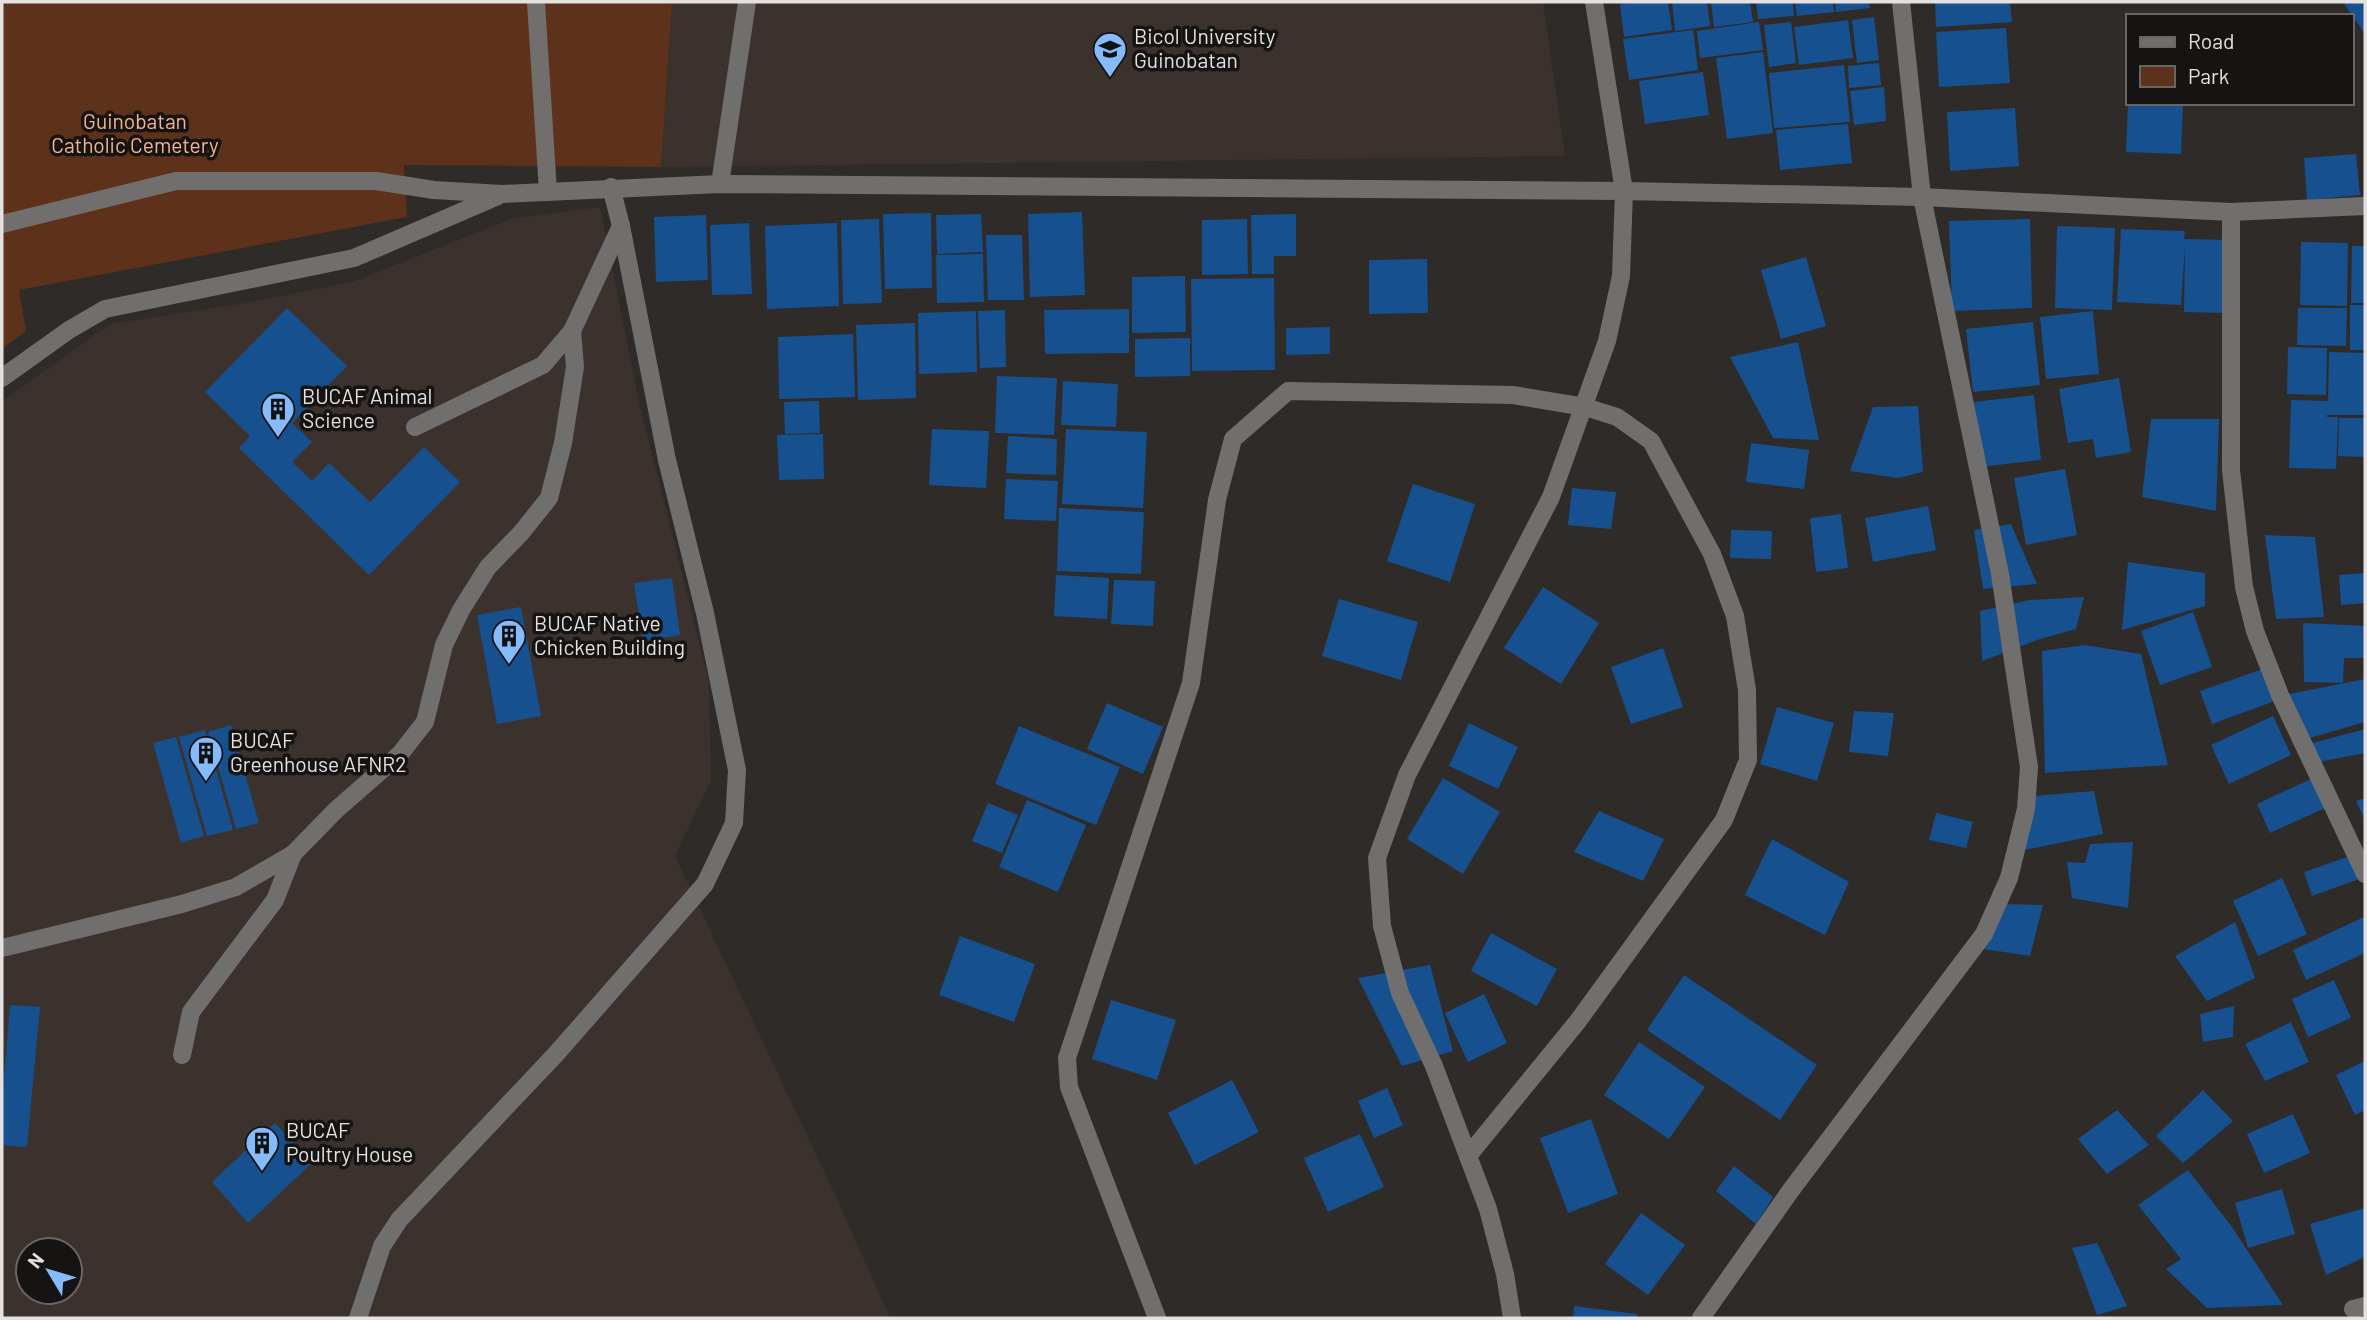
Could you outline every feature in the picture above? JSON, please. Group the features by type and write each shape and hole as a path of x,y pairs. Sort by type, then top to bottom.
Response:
{"street":[{"path":"536,2 548,192"},
{"path":"720,184 747,2"},
{"path":"1512,1318 1488,1209 1433,1066 1400,993 1382,926 1377,858 1407,775 1552,497 1607,341 1621,276 1624,191 1594,2"},
{"path":"1701,1318 1791,1190 1984,934 2009,878 2026,809 2029,767 2000,574 1922,197 1901,2"},
{"path":"2,224 176,181 376,181 434,190 502,194 720,184 1624,191 1922,197 2231,212 2365,206"},
{"path":"358,1318 382,1246 399,1220 556,1054 705,884 734,823 737,770 705,613 667,460 611,187"},
{"path":"2,378 69,330 105,309 354,258 502,194"},
{"path":"2231,212 2231,470 2244,587 2255,631 2280,695 2365,874"},
{"path":"415,427 543,365 572,331 621,226"},
{"path":"2,948 182,904 236,887 293,854 336,810 400,754 425,722 444,645 461,610 488,567 521,533 549,498 564,443 575,367 572,331"},
{"path":"1157,1318 1069,1087 1067,1058 1191,683 1217,500 1233,439 1288,391 1513,395 1584,407 1617,416 1651,440 1712,554 1735,616 1747,690 1748,760 1724,820 1578,1021 1468,1156"},
{"path":"181,1055 191,1012 275,900 293,854"}],"shaded area":[{"name":"Bicol University Guinobatan","path":"672,2 1543,2 1565,156 661,167"},
{"path":"600,207 640,406 709,682 711,780 675,856 833,1190 890,1318 2,1318 2,401 110,324 246,303 352,282 514,218"}],"green space":[{"name":"Guinobatan Catholic Cemetery","path":"2,2 672,2 661,167 404,165 407,217 19,290 26,331 2,349"}],"building":[{"path":"1668,2 1672,30 1624,37 1620,4"},
{"path":"1672,2 1707,2 1710,26 1675,31"},
{"path":"1711,2 1750,2 1753,22 1714,27"},
{"path":"1756,2 1793,2 1794,16 1758,19"},
{"path":"1795,2 1833,2 1834,12 1797,16"},
{"path":"1835,2 1869,2 1870,8 1836,12"},
{"path":"1935,2 2010,2 2012,22 1936,27"},
{"path":"2343,2 2365,2 2365,34 2353,14"},
{"path":"1874,17 1879,60 1857,63 1852,20"},
{"path":"1848,20 1853,58 1799,65 1794,27"},
{"path":"1759,22 1763,50 1700,58 1697,31"},
{"path":"1791,22 1796,63 1769,67 1764,25"},
{"path":"2006,28 2010,83 1939,87 1936,32"},
{"path":"1693,30 1698,70 1629,80 1623,39"},
{"path":"1763,52 1773,133 1727,139 1716,58"},
{"path":"1879,63 1881,85 1849,88 1848,66"},
{"path":"1844,65 1850,122 1774,128 1769,73"},
{"path":"1703,72 1709,115 1645,124 1639,81"},
{"path":"1884,87 1886,121 1854,125 1850,91"},
{"path":"2128,105 2183,105 2181,154 2126,152"},
{"path":"2015,108 2019,166 1950,171 1947,112"},
{"path":"1848,124 1852,163 1780,170 1776,130"},
{"path":"2356,154 2360,195 2307,200 2304,158"},
{"path":"1082,212 1085,295 1030,297 1028,214"},
{"path":"931,213 932,288 885,289 883,214"},
{"path":"981,214 983,252 937,254 936,215"},
{"path":"1296,214 1296,256 1274,256 1274,274 1252,274 1251,215"},
{"path":"706,215 708,280 656,282 654,217"},
{"path":"879,219 882,303 843,304 841,220"},
{"path":"1247,219 1248,274 1202,275 1202,220"},
{"path":"2030,219 2032,308 1952,311 1949,221"},
{"path":"749,223 752,294 712,295 710,225"},
{"path":"837,223 839,306 767,309 765,226"},
{"path":"2057,226 2115,228 2112,310 2055,308"},
{"path":"2121,229 2185,231 2184,239 2231,240 2229,313 2184,312 2185,246 2181,305 2117,302"},
{"path":"986,235 1022,235 1024,300 988,300"},
{"path":"2301,242 2348,243 2347,306 2300,305"},
{"path":"2352,246 2365,246 2365,303 2351,303"},
{"path":"983,254 984,302 937,303 936,255"},
{"path":"1806,257 1826,326 1781,339 1761,270"},
{"path":"1427,259 1428,313 1369,314 1369,260"},
{"path":"1185,276 1186,332 1132,333 1132,277"},
{"path":"1274,278 1275,370 1192,371 1191,279"},
{"path":"2350,305 2365,305 2365,350 2350,350"},
{"name":"BUCAF Animal Science","path":"287,308 347,366 292,423 312,442 292,462 312,481 329,463 370,502 424,447 460,482 369,575 239,448 250,436 205,392"},
{"path":"2298,308 2347,308 2346,346 2297,345"},
{"path":"1129,309 1129,353 1045,354 1044,310"},
{"path":"1005,310 1006,367 980,368 978,311"},
{"path":"976,311 977,372 919,374 918,313"},
{"path":"2093,311 2099,374 2046,379 2040,317"},
{"path":"2033,322 2040,385 1973,392 1966,329"},
{"path":"915,323 916,398 858,400 856,325"},
{"path":"1330,327 1330,354 1286,355 1286,328"},
{"path":"853,334 855,397 779,399 778,337"},
{"path":"1190,338 1190,376 1135,377 1135,339"},
{"path":"1798,342 1819,440 1773,438 1730,357"},
{"path":"2288,347 2327,348 2326,395 2287,394"},
{"path":"2329,352 2365,353 2365,415 2327,415 2338,417 2336,469 2289,468 2291,400 2328,401"},
{"path":"997,376 1057,378 1054,435 995,433"},
{"path":"2119,378 2131,452 2096,458 2093,439 2068,443 2059,389"},
{"path":"1063,381 1118,384 1116,427 1061,425"},
{"path":"2034,395 2041,460 1980,467 1974,402"},
{"path":"819,401 820,433 785,434 784,402"},
{"path":"1918,406 1923,472 1898,478 1850,471 1873,407"},
{"path":"2339,418 2365,418 2365,457 2338,456"},
{"path":"2151,419 2219,419 2216,511 2142,497"},
{"path":"932,429 989,431 986,488 929,485"},
{"path":"1066,429 1147,432 1143,508 1062,504"},
{"path":"823,434 824,479 779,480 777,435"},
{"path":"1008,436 1057,439 1056,475 1006,473"},
{"path":"1751,443 1809,450 1804,489 1746,482"},
{"path":"2065,469 2077,535 2026,545 2014,478"},
{"path":"1006,479 1058,481 1056,521 1004,519"},
{"path":"1413,484 1475,504 1450,582 1387,561"},
{"path":"1572,488 1616,492 1611,529 1568,525"},
{"path":"1928,506 1936,550 1873,562 1865,518"},
{"path":"1059,508 1144,512 1141,574 1057,571"},
{"path":"1841,514 1848,568 1816,572 1810,518"},
{"path":"2011,524 2037,584 1983,589 1974,530"},
{"path":"1731,530 1772,531 1771,559 1730,558"},
{"path":"2265,535 2315,537 2324,617 2276,619"},
{"path":"2128,562 2205,573 2205,606 2122,630"},
{"path":"2365,573 2365,603 2341,605 2339,575"},
{"path":"1056,575 1109,578 1107,619 1054,616"},
{"path":"672,578 680,635 643,641 634,583"},
{"path":"1114,580 1155,581 1153,626 1111,624"},
{"path":"1543,587 1599,623 1561,684 1504,648"},
{"path":"2084,597 2076,629 2040,639 1982,661 1980,611 2030,600"},
{"path":"1339,599 1418,622 1401,680 1322,656"},
{"name":"BUCAF Native Chicken Building","path":"521,607 541,716 497,724 477,615"},
{"path":"2193,612 2212,667 2160,685 2141,631"},
{"path":"2303,623 2365,626 2365,658 2344,658 2343,683 2304,682"},
{"path":"2085,645 2141,654 2168,765 2045,773 2042,651"},
{"path":"1663,648 1683,707 1631,724 1611,667"},
{"path":"2263,669 2275,701 2212,724 2200,691"},
{"path":"2365,679 2365,722 2306,739 2289,694"},
{"path":"1107,703 1163,727 1143,774 1087,749"},
{"path":"1777,707 1834,723 1817,781 1760,764"},
{"path":"1854,711 1894,713 1888,756 1849,752"},
{"path":"2273,716 2291,755 2229,784 2211,745"},
{"path":"1469,723 1518,747 1498,789 1449,766"},
{"path":"231,725 259,823 236,829 208,732"},
{"path":"1019,726 1120,767 1096,825 995,784"},
{"path":"2365,729 2365,753 2313,763 2309,744"},
{"name":"BUCAF Greenhouse AFNR2","path":"205,730 233,830 207,836 179,737"},
{"path":"176,737 204,836 181,843 153,743"},
{"path":"1443,778 1500,812 1463,874 1407,839"},
{"path":"2313,778 2325,808 2270,833 2257,804"},
{"path":"2094,791 2103,834 2024,850 2033,796"},
{"path":"2365,798 2365,820 2356,801"},
{"path":"1027,800 1086,825 1058,892 999,867"},
{"path":"988,803 1018,815 1002,853 972,841"},
{"path":"1599,811 1664,839 1643,881 1574,852"},
{"path":"1936,813 1973,822 1966,848 1929,840"},
{"path":"1772,839 1849,882 1825,935 1745,895"},
{"path":"2133,842 2128,908 2072,898 2067,862 2085,863 2090,844"},
{"path":"2353,855 2362,878 2312,896 2304,872"},
{"path":"2282,878 2307,934 2258,956 2233,901"},
{"path":"2005,904 2043,905 2030,956 1984,949"},
{"path":"2364,917 2365,953 2306,980 2293,950"},
{"path":"2235,922 2255,978 2207,1001 2175,956"},
{"path":"1491,933 1557,969 1537,1006 1471,971"},
{"path":"960,936 1035,964 1014,1022 939,995"},
{"path":"1430,965 1453,1051 1402,1066 1358,978"},
{"path":"1684,975 1817,1065 1780,1120 1647,1030"},
{"path":"2334,980 2351,1018 2308,1037 2292,999"},
{"path":"1484,994 1507,1043 1468,1062 1445,1013"},
{"path":"1111,1000 1176,1020 1157,1080 1092,1059"},
{"path":"10,1005 40,1007 27,1147 2,1145 2,1103"},
{"path":"2234,1006 2233,1037 2203,1042 2200,1014"},
{"path":"2291,1022 2309,1062 2265,1081 2245,1044"},
{"path":"1639,1042 1705,1087 1669,1139 1604,1095"},
{"path":"2365,1061 2365,1110 2355,1115 2336,1075"},
{"path":"1232,1080 1259,1132 1195,1165 1168,1113"},
{"path":"1387,1088 1403,1125 1374,1138 1358,1101"},
{"path":"2203,1090 2233,1121 2183,1163 2156,1136"},
{"path":"2117,1110 2149,1145 2107,1174 2078,1139"},
{"path":"2293,1114 2310,1153 2264,1173 2247,1134"},
{"path":"1591,1119 1618,1194 1568,1213 1540,1138"},
{"name":"BUCAF Poultry House","path":"275,1123 312,1163 248,1223 212,1182"},
{"path":"1360,1134 1384,1187 1328,1212 1304,1158"},
{"path":"1734,1166 1773,1197 1756,1224 1716,1191"},
{"path":"2188,1170 2232,1227 2283,1305 2207,1308 2166,1269 2181,1259 2138,1205"},
{"path":"2282,1189 2295,1234 2248,1248 2235,1203"},
{"path":"2365,1208 2365,1257 2326,1275 2310,1224"},
{"path":"1641,1213 1685,1245 1648,1295 1605,1264"},
{"path":"2097,1243 2127,1306 2097,1315 2072,1248"},
{"path":"1574,1306 1637,1314 1637,1318 1573,1318"}],"place":[{"name":"Bicol University Guinobatan","path":"1110,79"},
{"name":"BUCAF Animal Science","path":"278,439"},
{"name":"BUCAF Native Chicken Building","path":"509,666"},
{"name":"BUCAF Greenhouse AFNR2","path":"206,783"},
{"name":"BUCAF Poultry House","path":"262,1173"}]}
